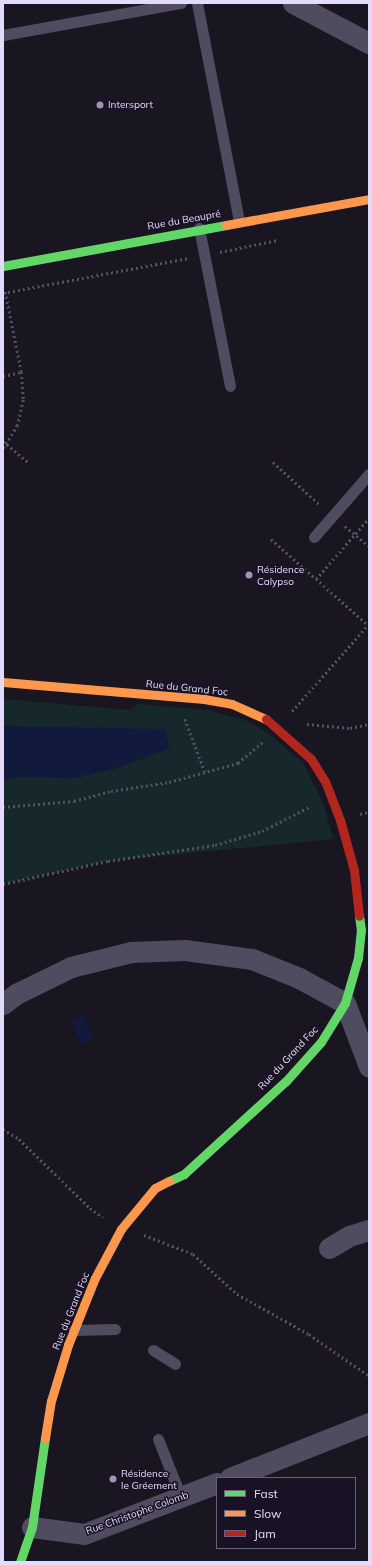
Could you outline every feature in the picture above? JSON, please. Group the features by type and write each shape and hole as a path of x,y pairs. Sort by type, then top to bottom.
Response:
{"street":[{"path":"293,3 368,41"},
{"name":"Rue du Beaupré","path":"3,266 199,228 369,199"},
{"name":"Rue du Grand Foc","path":"3,682 204,699 238,706 257,713 276,726 311,759 325,781 346,838 360,905 358,958 345,1003 321,1042 286,1081 184,1174 155,1188 121,1229 96,1278 74,1330 51,1401 32,1527 20,1562"},
{"path":"3,1004 16,994 71,967 131,952 185,950 252,959 299,978 345,1003 369,1067"},
{"path":"329,1248 349,1236 369,1230"},
{"path":"233,1477 369,1423"},
{"name":"Rue Christophe Colomb","path":"32,1527 84,1534 216,1483"}],"lane":[{"path":"3,35 181,3"},
{"path":"197,3 239,221"},
{"path":"199,228 230,386"},
{"path":"314,536 369,474"},
{"path":"74,1330 115,1329"},
{"path":"153,1350 175,1364"},
{"path":"158,1439 181,1497"}],"path":[{"path":"3,448 7,445 17,426 24,399 21,372 5,292"},
{"path":"3,376 21,372"},
{"path":"3,441 28,463"},
{"path":"316,579 369,518"},
{"path":"3,807 74,801 205,772 238,763 262,742 368,624 271,539"},
{"path":"192,717 185,716 205,772"},
{"path":"303,724 350,728 369,724"},
{"path":"256,738 267,746"},
{"path":"310,798 316,812"},
{"path":"3,884 108,861 214,844 262,831 314,805"},
{"path":"3,1129 19,1139 90,1208 121,1229 151,1236 193,1254 237,1294 309,1334 369,1376"}],"shaded area":[{"path":"3,699 130,710 137,704 207,710 245,720 269,734 303,763 323,803 333,839 108,861 3,884"}],"water":[{"path":"3,726 166,729 169,749 113,769 75,778 20,777 3,780"},
{"path":"84,1016 93,1039 81,1044 72,1021"}],"traffic: fast":[{"path":"3,266 226,225"},
{"path":"169,1181 184,1174 286,1081 321,1042 345,1003 358,958 361,930 359,916"},
{"path":"20,1562 32,1527 45,1438"}],"traffic: slow":[{"path":"226,225 369,199"},
{"path":"3,682 204,699 232,704 266,719"},
{"path":"45,1438 51,1401 68,1345 95,1278 121,1229 155,1188 169,1181"}],"traffic: jam":[{"path":"266,719 311,759 325,781 340,820 354,870 359,916"}],"place":[{"name":"Intersport","path":"100,105"},
{"name":"Résidence Calypso","path":"249,575"},
{"name":"Résidence le Gréement","path":"113,1479"}]}
